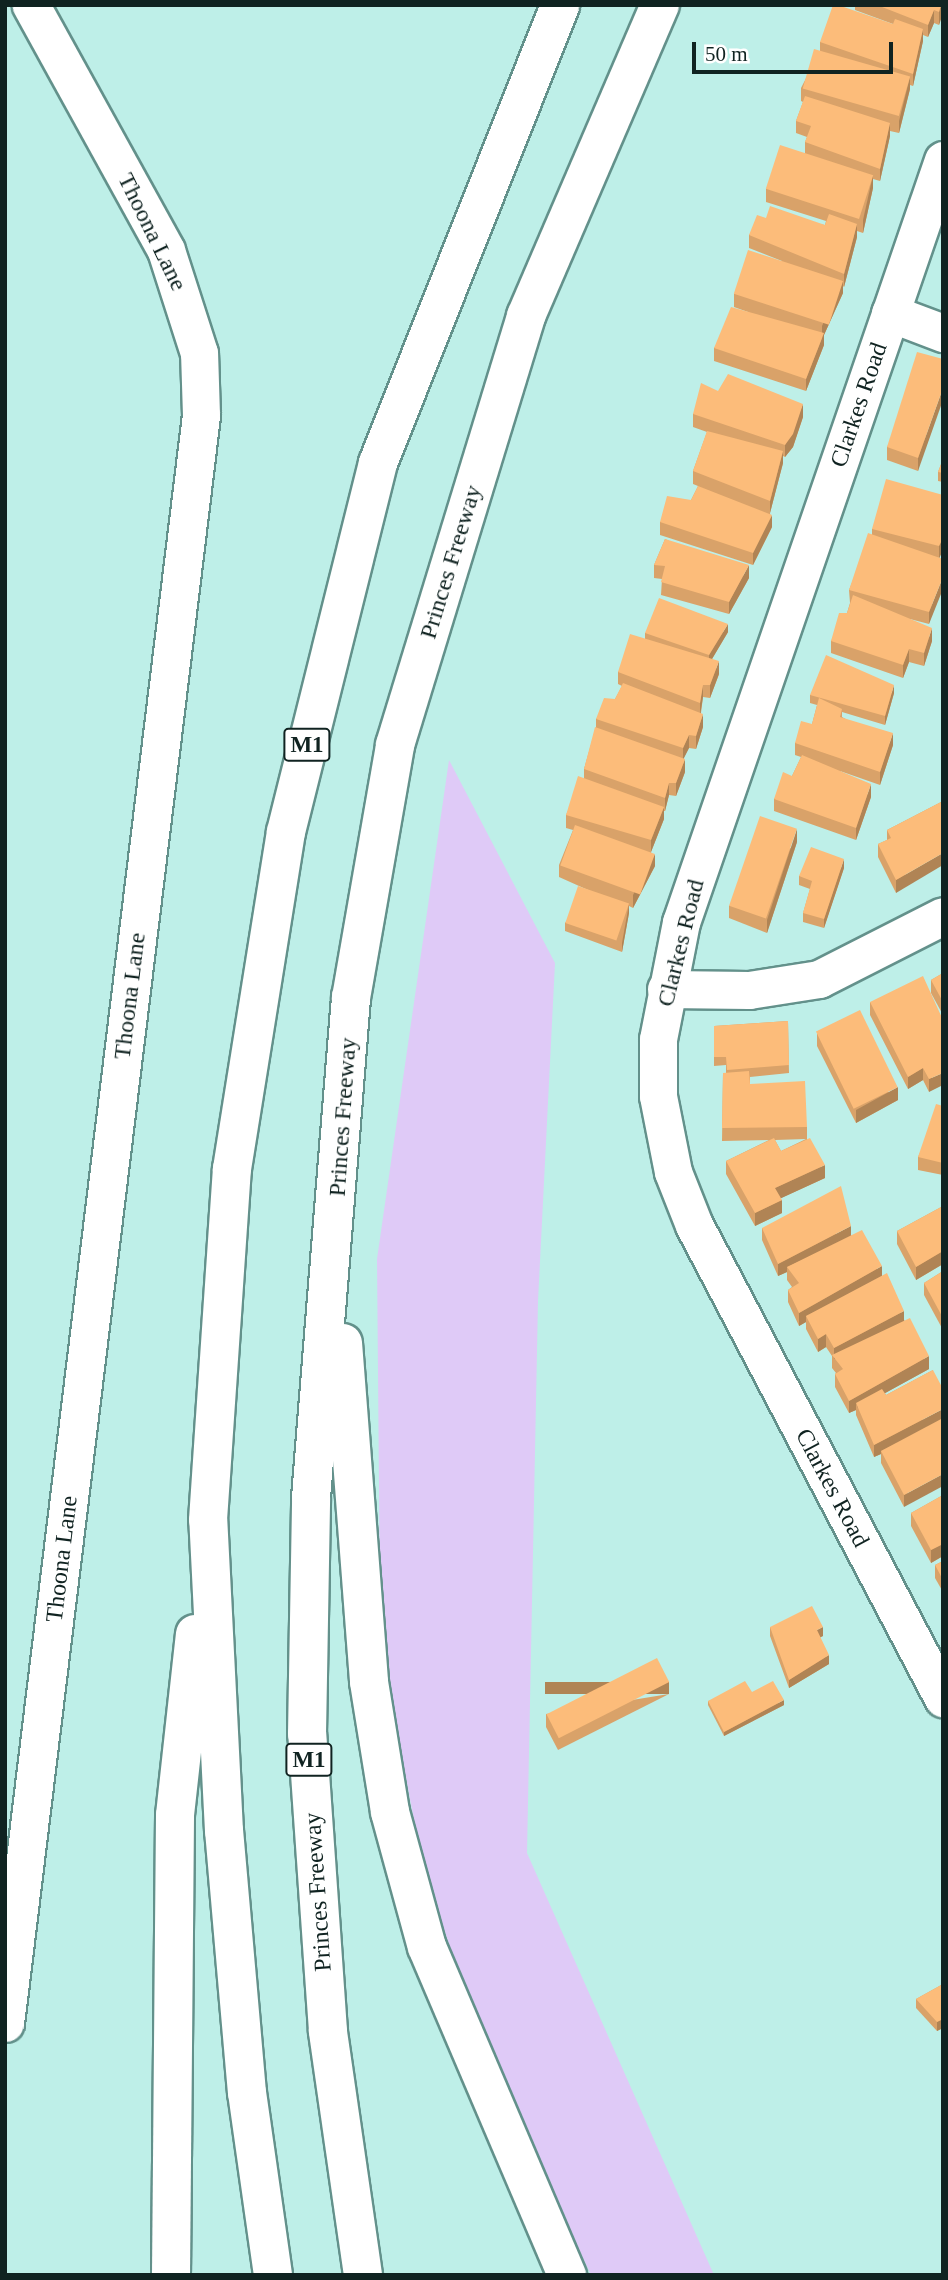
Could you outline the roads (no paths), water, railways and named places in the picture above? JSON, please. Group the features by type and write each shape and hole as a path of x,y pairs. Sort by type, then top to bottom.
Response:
{"highway":[{"name":"M1","path":"273,2275 247,2094 227,1859 208,1520 232,1169 286,832 378,463 560,5"},
{"name":"Princes Freeway","path":"363,2275 328,2031 307,1734 311,1498 334,1243 351,998 395,745 526,316 660,5"},
{"path":"334,1243 369,1682 390,1812 427,1947 567,2275"},
{"path":"171,2275 175,1815 208,1520"}],"street":[{"name":"Thoona Lane","path":"5,2023 201,415 199,353 166,250 30,5"},
{"name":"Clarkes Road","path":"943,160 681,922 666,989 657,1096 673,1172 700,1237 943,1698"},
{"path":"890,313 943,333"},
{"path":"666,989 749,990 819,979 943,916"}]}
